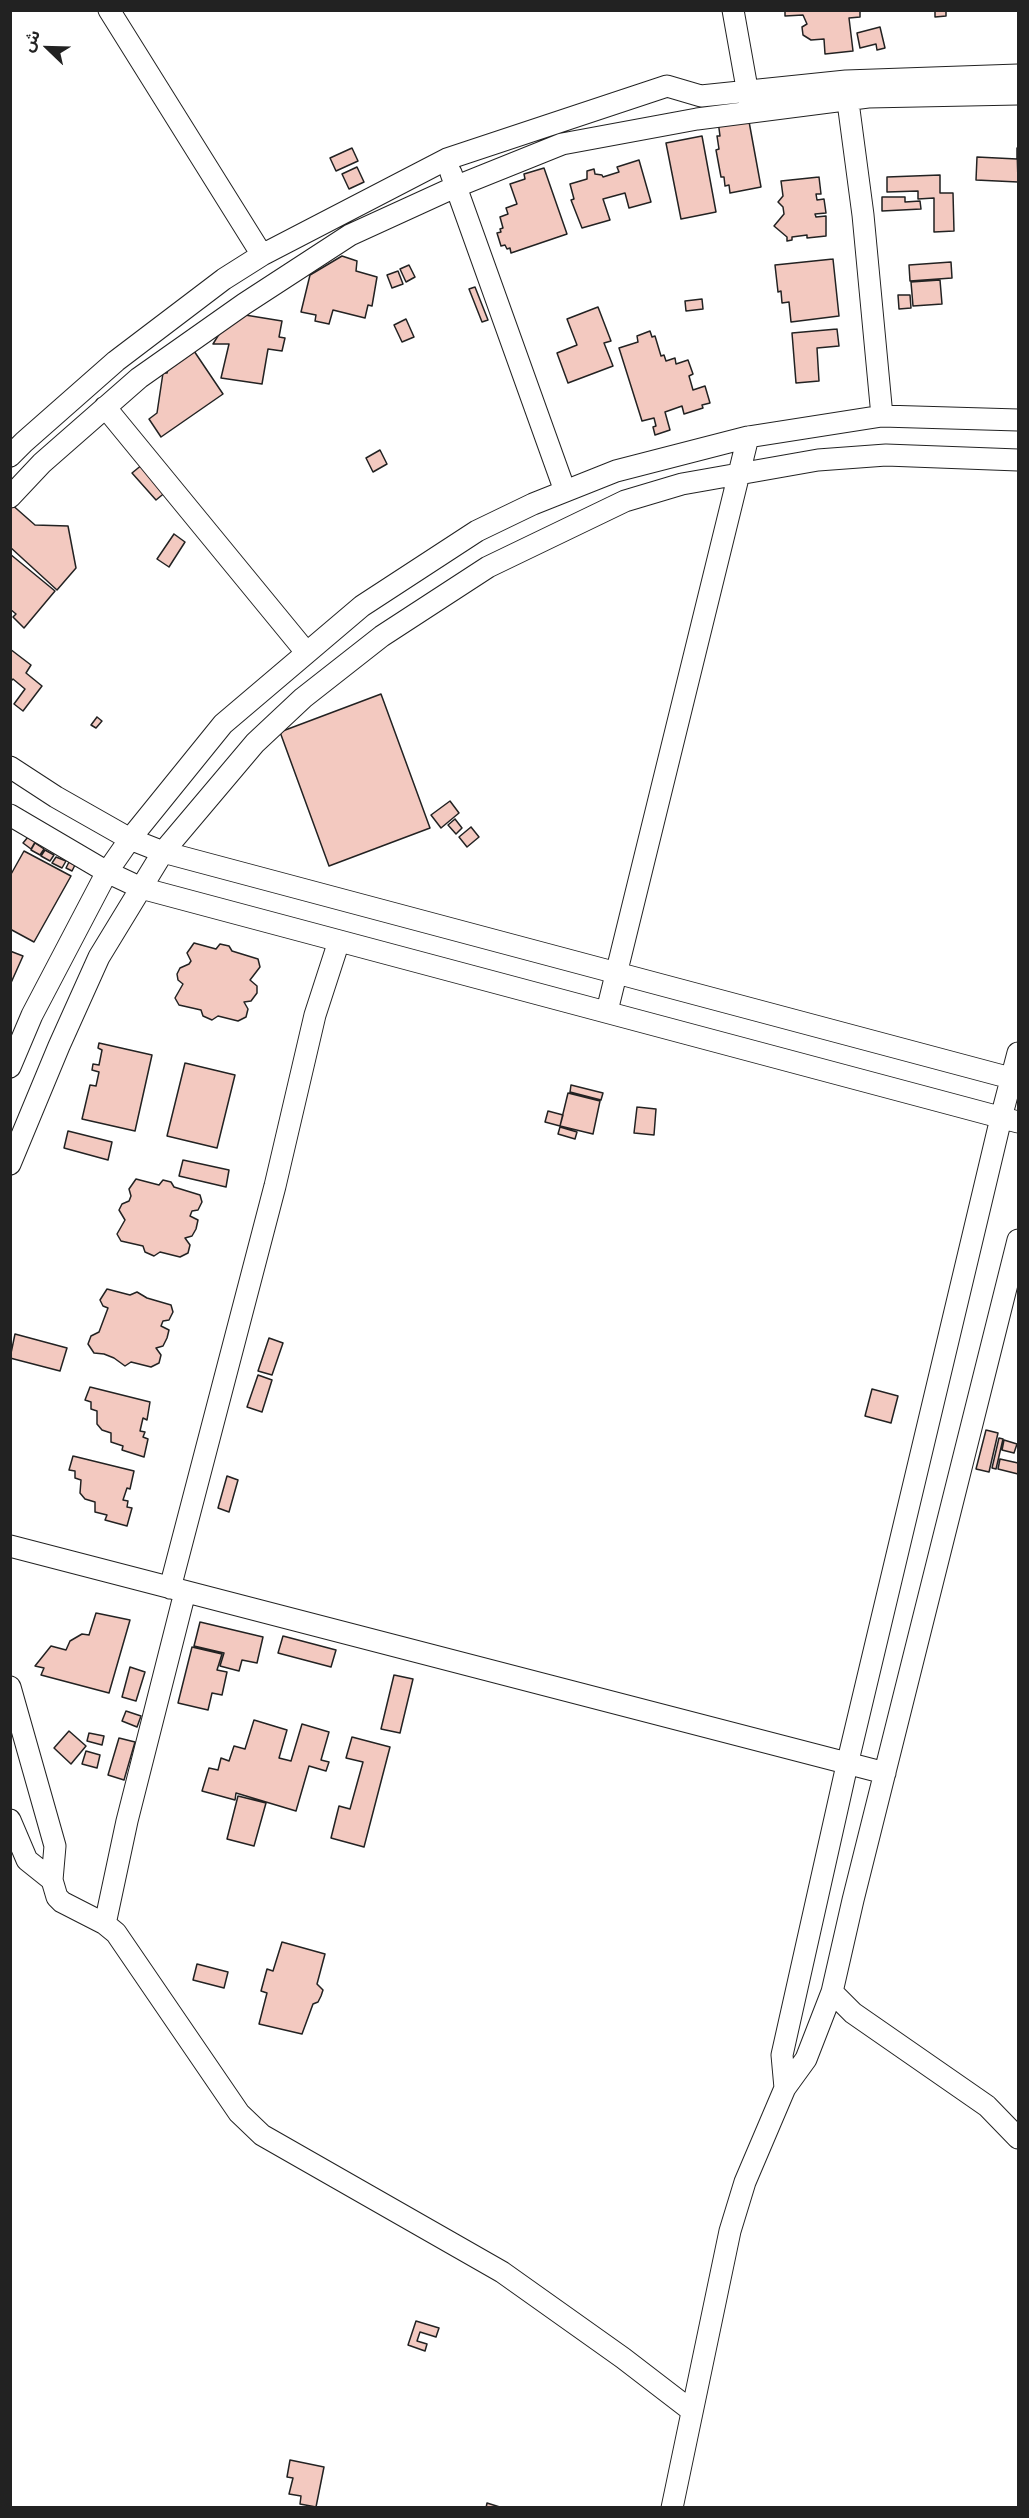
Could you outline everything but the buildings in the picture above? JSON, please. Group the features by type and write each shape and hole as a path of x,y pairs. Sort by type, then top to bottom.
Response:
{"street":[{"path":"109,10 262,255"},
{"path":"733,10 749,101"},
{"path":"10,498 42,463 139,378 350,235 455,187 562,144 749,101 1018,75"},
{"path":"10,456 116,361 224,279 262,255 447,159 667,86 701,96 749,101"},
{"path":"846,90 1018,93"},
{"path":"846,90 863,215 882,416"},
{"path":"447,159 455,187 565,491"},
{"path":"105,407 306,652"},
{"path":"10,1066 37,1005 107,872 130,839 223,724 362,606 477,531 565,491 616,471 748,436 882,416 1018,420"},
{"path":"607,1011 619,972 748,436"},
{"path":"10,1164 99,957 163,852 255,743 303,698 382,636 488,567 625,501 682,484 818,460 886,455 1018,460"},
{"path":"10,767 56,797 130,839 163,852 1016,1079"},
{"path":"10,815 107,872 141,888 1010,1120"},
{"path":"105,1924 177,1590 312,1024 339,941"},
{"path":"785,2088 782,2055 847,1765 1010,1120 1018,1053"},
{"path":"672,2508 730,2231 745,2182 785,2088 806,2059 832,1992 852,1900 1018,1240"},
{"path":"10,1546 885,1773"},
{"path":"10,1687 55,1846 52,1880 57,1897 62,1902 105,1924 125,1944 239,2114 262,2135 502,2272 623,2358 692,2411"},
{"path":"10,1820 19,1862 52,1880"},
{"path":"19,1862 55,1846"},
{"path":"832,1992 853,2013 987,2106 1018,2138"}]}
